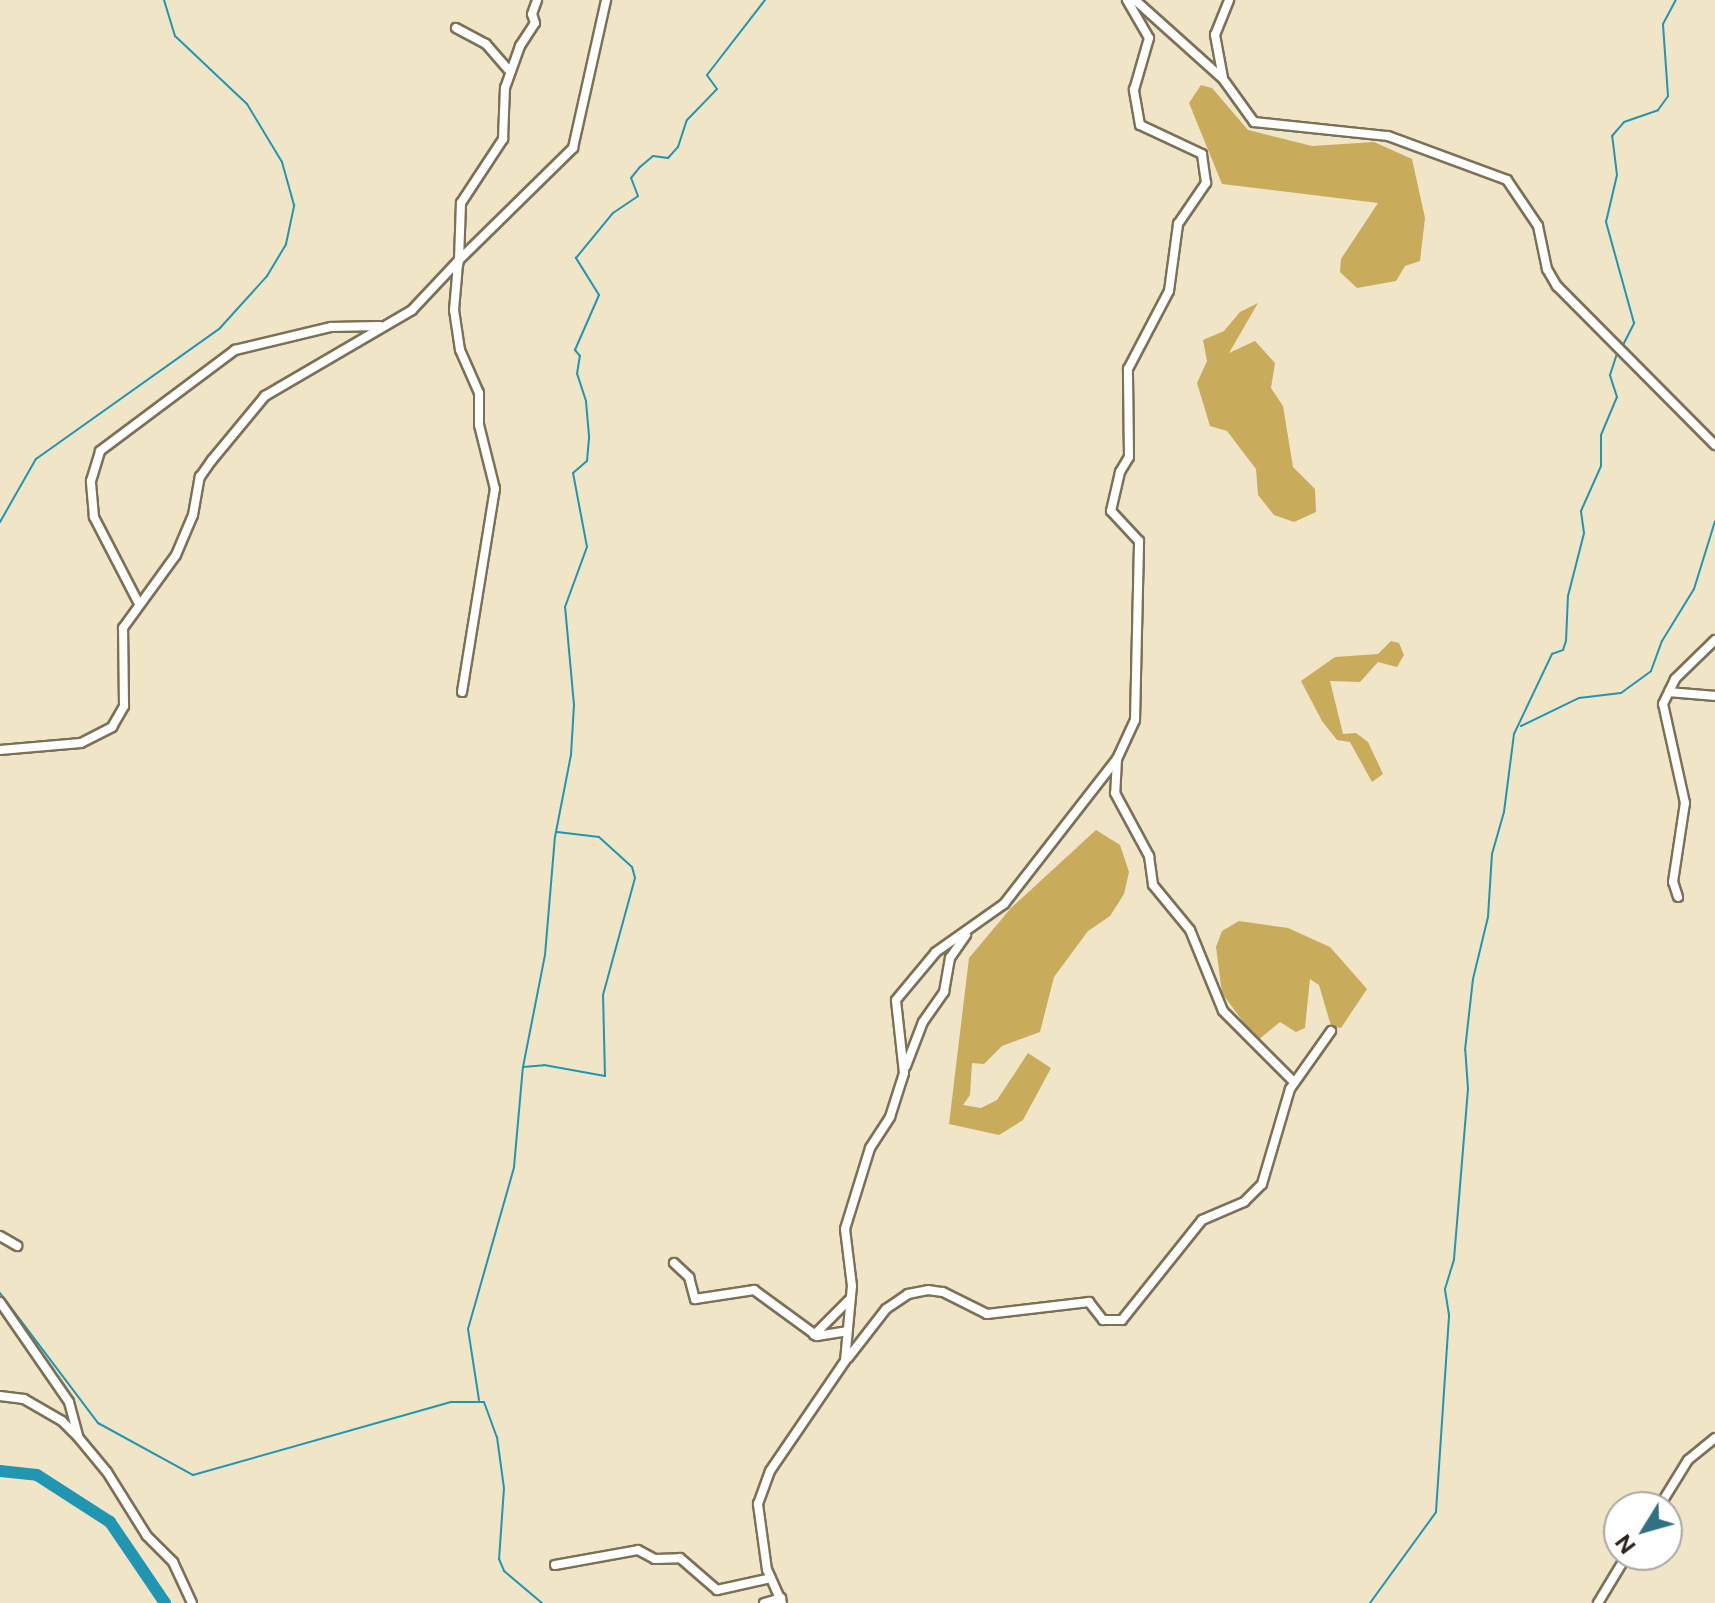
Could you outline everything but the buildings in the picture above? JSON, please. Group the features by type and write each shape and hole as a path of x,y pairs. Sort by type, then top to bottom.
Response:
{"street":[{"path":"462,692 495,489 479,425 479,393 460,350 454,310 461,203 503,139 510,72 535,23 532,14 537,0"},
{"path":"0,750 81,743 112,727 124,706 123,628 179,547 200,477 248,412 274,390 385,326 428,296 459,260 573,148 606,0"},
{"path":"845,1361 851,1299 845,1229 870,1148 890,1117 923,1022 944,992 950,958 978,918 1004,904 1117,759 1135,720 1139,541 1111,511 1120,472 1129,457 1128,369 1169,291 1178,224 1206,183 1202,154 1178,139 1145,129 1135,111 1134,90 1149,38 1127,0"},
{"path":"1135,0 1223,79 1254,122 1388,136 1507,180 1531,209 1545,246 1547,269 1557,286 1715,445"},
{"path":"1223,79 1215,35 1229,0"},
{"path":"456,28 486,44 510,72"},
{"path":"138,603 94,517 91,481 100,451 235,350 331,327 385,326"},
{"path":"1678,897 1673,882 1685,803 1663,704 1669,692 1715,640"},
{"path":"1669,692 1715,696"},
{"path":"1117,759 1115,793 1149,856 1153,885 1190,930 1223,1011 1294,1082"},
{"path":"904,1073 896,1000 936,952 971,928"},
{"path":"764,1603 781,1601 771,1578 758,1504 762,1488 845,1361 886,1309 908,1294 928,1290 943,1292 987,1314 1089,1302 1103,1320 1122,1320 1202,1220 1244,1202 1262,1184 1294,1082 1331,1031"},
{"path":"0,1236 17,1246"},
{"path":"674,1263 689,1277 695,1299 754,1290 814,1335 847,1331"},
{"path":"814,1335 851,1299"},
{"path":"0,1302 69,1402 78,1437"},
{"path":"0,1396 24,1399 62,1421 78,1437 147,1536 173,1562 192,1603"},
{"path":"1669,1491 1688,1460 1715,1438"},
{"path":"555,1565 638,1550 655,1559 680,1558 717,1590 771,1578"},
{"path":"1598,1603 1617,1571"}],"shaded area":[{"path":"1201,85 1212,88 1248,130 1312,146 1374,142 1412,159 1425,218 1420,261 1405,266 1396,281 1357,288 1340,272 1341,259 1378,203 1222,184 1189,103"},
{"path":"1258,303 1229,353 1255,341 1275,363 1271,388 1283,406 1293,467 1315,489 1316,512 1294,522 1274,515 1258,495 1256,469 1227,431 1210,426 1197,383 1207,361 1203,340 1224,331 1240,312"},
{"path":"1391,641 1399,643 1404,655 1397,667 1378,662 1360,682 1330,681 1343,734 1356,733 1368,742 1383,774 1372,782 1350,742 1337,740 1322,721 1301,681 1335,657 1378,654"},
{"path":"1096,830 1120,845 1129,872 1124,894 1110,916 1088,931 1054,977 1040,1032 1002,1046 984,1064 972,1063 970,1095 963,1105 981,1108 997,1100 1028,1053 1051,1068 1023,1120 999,1135 949,1124 969,958 1011,908"},
{"path":"1239,921 1288,928 1330,947 1367,989 1341,1028 1331,1026 1319,985 1310,979 1305,1028 1296,1032 1280,1022 1257,1041 1222,993 1216,947 1222,931"}],"waterway":[{"path":"0,522 36,459 220,328 267,276 286,244 294,205 282,162 247,104 175,36 164,0"},
{"path":"479,1400 468,1329 514,1167 523,1067 545,955 555,837 571,755 574,705 565,607 587,547 573,473 587,461 589,436 586,401 577,374 580,356 575,350 599,295 576,258 613,213 638,196 631,178 640,167 653,156 668,158 678,147 687,120 717,89 707,75 765,0"},
{"path":"1623,345 1634,323 1606,222 1617,175 1612,136 1624,122 1658,110 1668,96 1663,24 1676,0"},
{"path":"1370,1603 1436,1512 1449,1315 1445,1289 1454,1259 1468,1089 1465,1050 1473,979 1488,917 1492,854 1504,812 1514,734 1552,654 1563,650 1566,641 1568,596 1584,533 1581,511 1601,466 1601,435 1617,397 1610,375 1617,354"},
{"path":"1521,726 1579,698 1621,693 1651,671 1662,641 1694,589 1715,521"},
{"path":"523,1067 544,1065 605,1076 603,995 635,878 632,867 599,837 557,832"},
{"path":"0,1293 98,1423 193,1475 451,1402 484,1402 497,1437 504,1488 499,1559 504,1571 542,1603"},
{"path":"0,1471 37,1475 110,1522 165,1603"}]}
